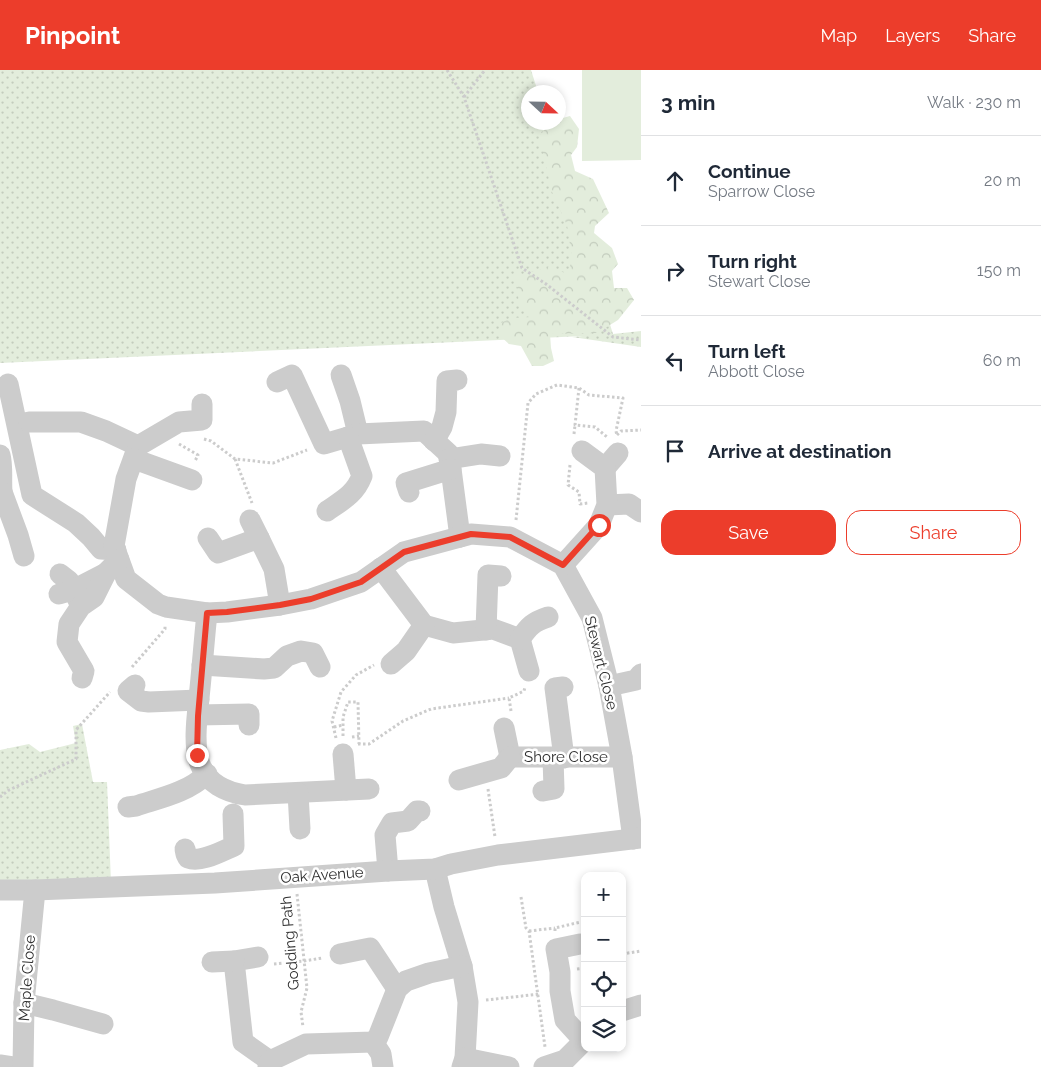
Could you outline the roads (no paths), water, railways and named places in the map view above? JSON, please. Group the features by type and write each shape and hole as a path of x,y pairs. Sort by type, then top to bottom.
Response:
{"street":[{"path":"277,382 292,375 324,444 353,436 424,431 449,454 460,536"},
{"path":"327,511 347,498 358,486 362,476 353,436 350,401 341,375"},
{"path":"434,441 442,427 446,412 447,381 457,380"},
{"path":"8,384 32,495 76,523 114,561 126,579 158,604 166,607 207,613 280,605 311,599 361,582 404,552 471,534 510,537 563,565 599,525 607,503 613,452 575,451"},
{"path":"42,426 81,422 106,431 136,452 192,480"},
{"path":"82,678 84,671 68,642 70,624 68,591 94,597 114,561 114,546 126,479 136,452 179,422 202,423"},
{"path":"409,492 406,482 450,464 480,454 500,456"},
{"path":"0,455 2,465 1,492 24,556"},
{"path":"607,503 629,504 641,512"},
{"path":"208,538 218,553 254,529 274,569 280,605"},
{"name":"Stewart Close","path":"563,565 592,618 609,686 637,838"},
{"path":"381,568 424,625 453,633 493,629 520,639"},
{"path":"486,630 488,575 501,576"},
{"path":"207,613 198,708 197,755 200,766 214,783 224,790 245,795 369,789"},
{"path":"529,671 520,639 536,621 548,617"},
{"path":"391,664 406,651 424,625"},
{"path":"202,665 264,675 287,656 301,651 313,653 320,667"},
{"path":"609,686 636,680 641,674"},
{"path":"131,679 128,691 141,701 250,714 249,725"},
{"path":"543,791 554,789 558,758 555,688 563,687"},
{"name":"Shore Close","path":"504,730 510,757 622,757"},
{"path":"346,790 348,746"},
{"path":"459,780 501,768 510,757"},
{"path":"128,807 179,792 200,781 207,774"},
{"path":"295,826 298,793"},
{"path":"388,871 385,834 388,815 408,821 416,811 420,811"},
{"path":"232,814 234,846 241,882"},
{"name":"Oak Avenue","path":"0,890 216,884 295,877 435,869 498,855 637,838"},
{"path":"184,849 188,858 197,860 234,846"},
{"path":"435,869 444,907 462,966 468,1002 464,1062 509,1067"},
{"name":"Maple Close","path":"23,1067 24,1003 35,890"},
{"path":"580,944 556,949 565,1020 581,1038"},
{"path":"340,954 370,948 397,989"},
{"path":"212,962 258,957"},
{"path":"234,961 243,1042 269,1064 306,1044 373,1042 378,1037 397,989 406,981 429,973 462,966"},
{"path":"24,1003 103,1024"},
{"path":"626,1010 641,1005"},
{"path":"373,1042 381,1054 383,1067"},
{"path":"545,1066 565,1060 581,1044"},
{"path":"0,1066 13,1067"}]}
